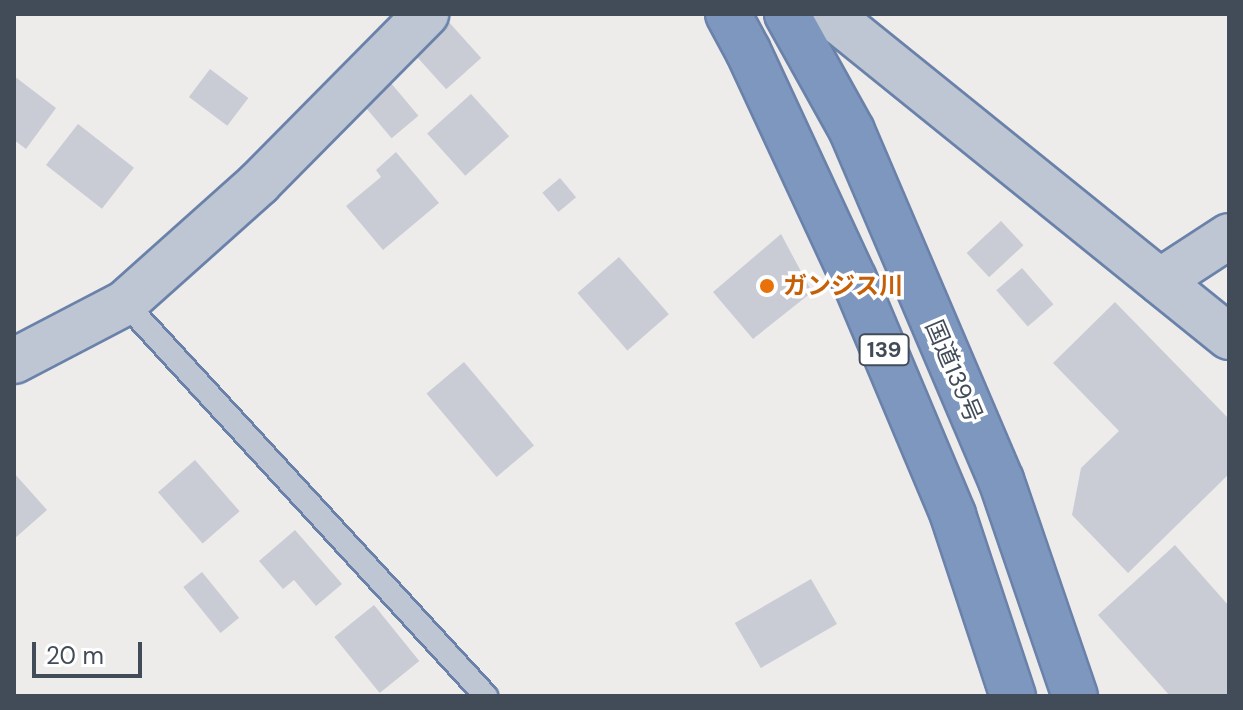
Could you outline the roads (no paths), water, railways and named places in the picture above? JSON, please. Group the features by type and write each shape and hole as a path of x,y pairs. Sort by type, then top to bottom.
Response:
{"highway":[{"name":"139","path":"728,14 854,279 953,515 1013,696"},
{"name":"国道139号","path":"787,14 852,131 1001,480 1075,696"},
{"path":"823,14 852,131"}],"street":[{"path":"14,361 125,303 259,183 426,14"},
{"path":"829,14 1229,337"},
{"path":"1160,281 1229,236"}],"lane":[{"path":"125,303 486,696"}],"place":[{"name":"ガンジス川","path":"767,286"}]}
